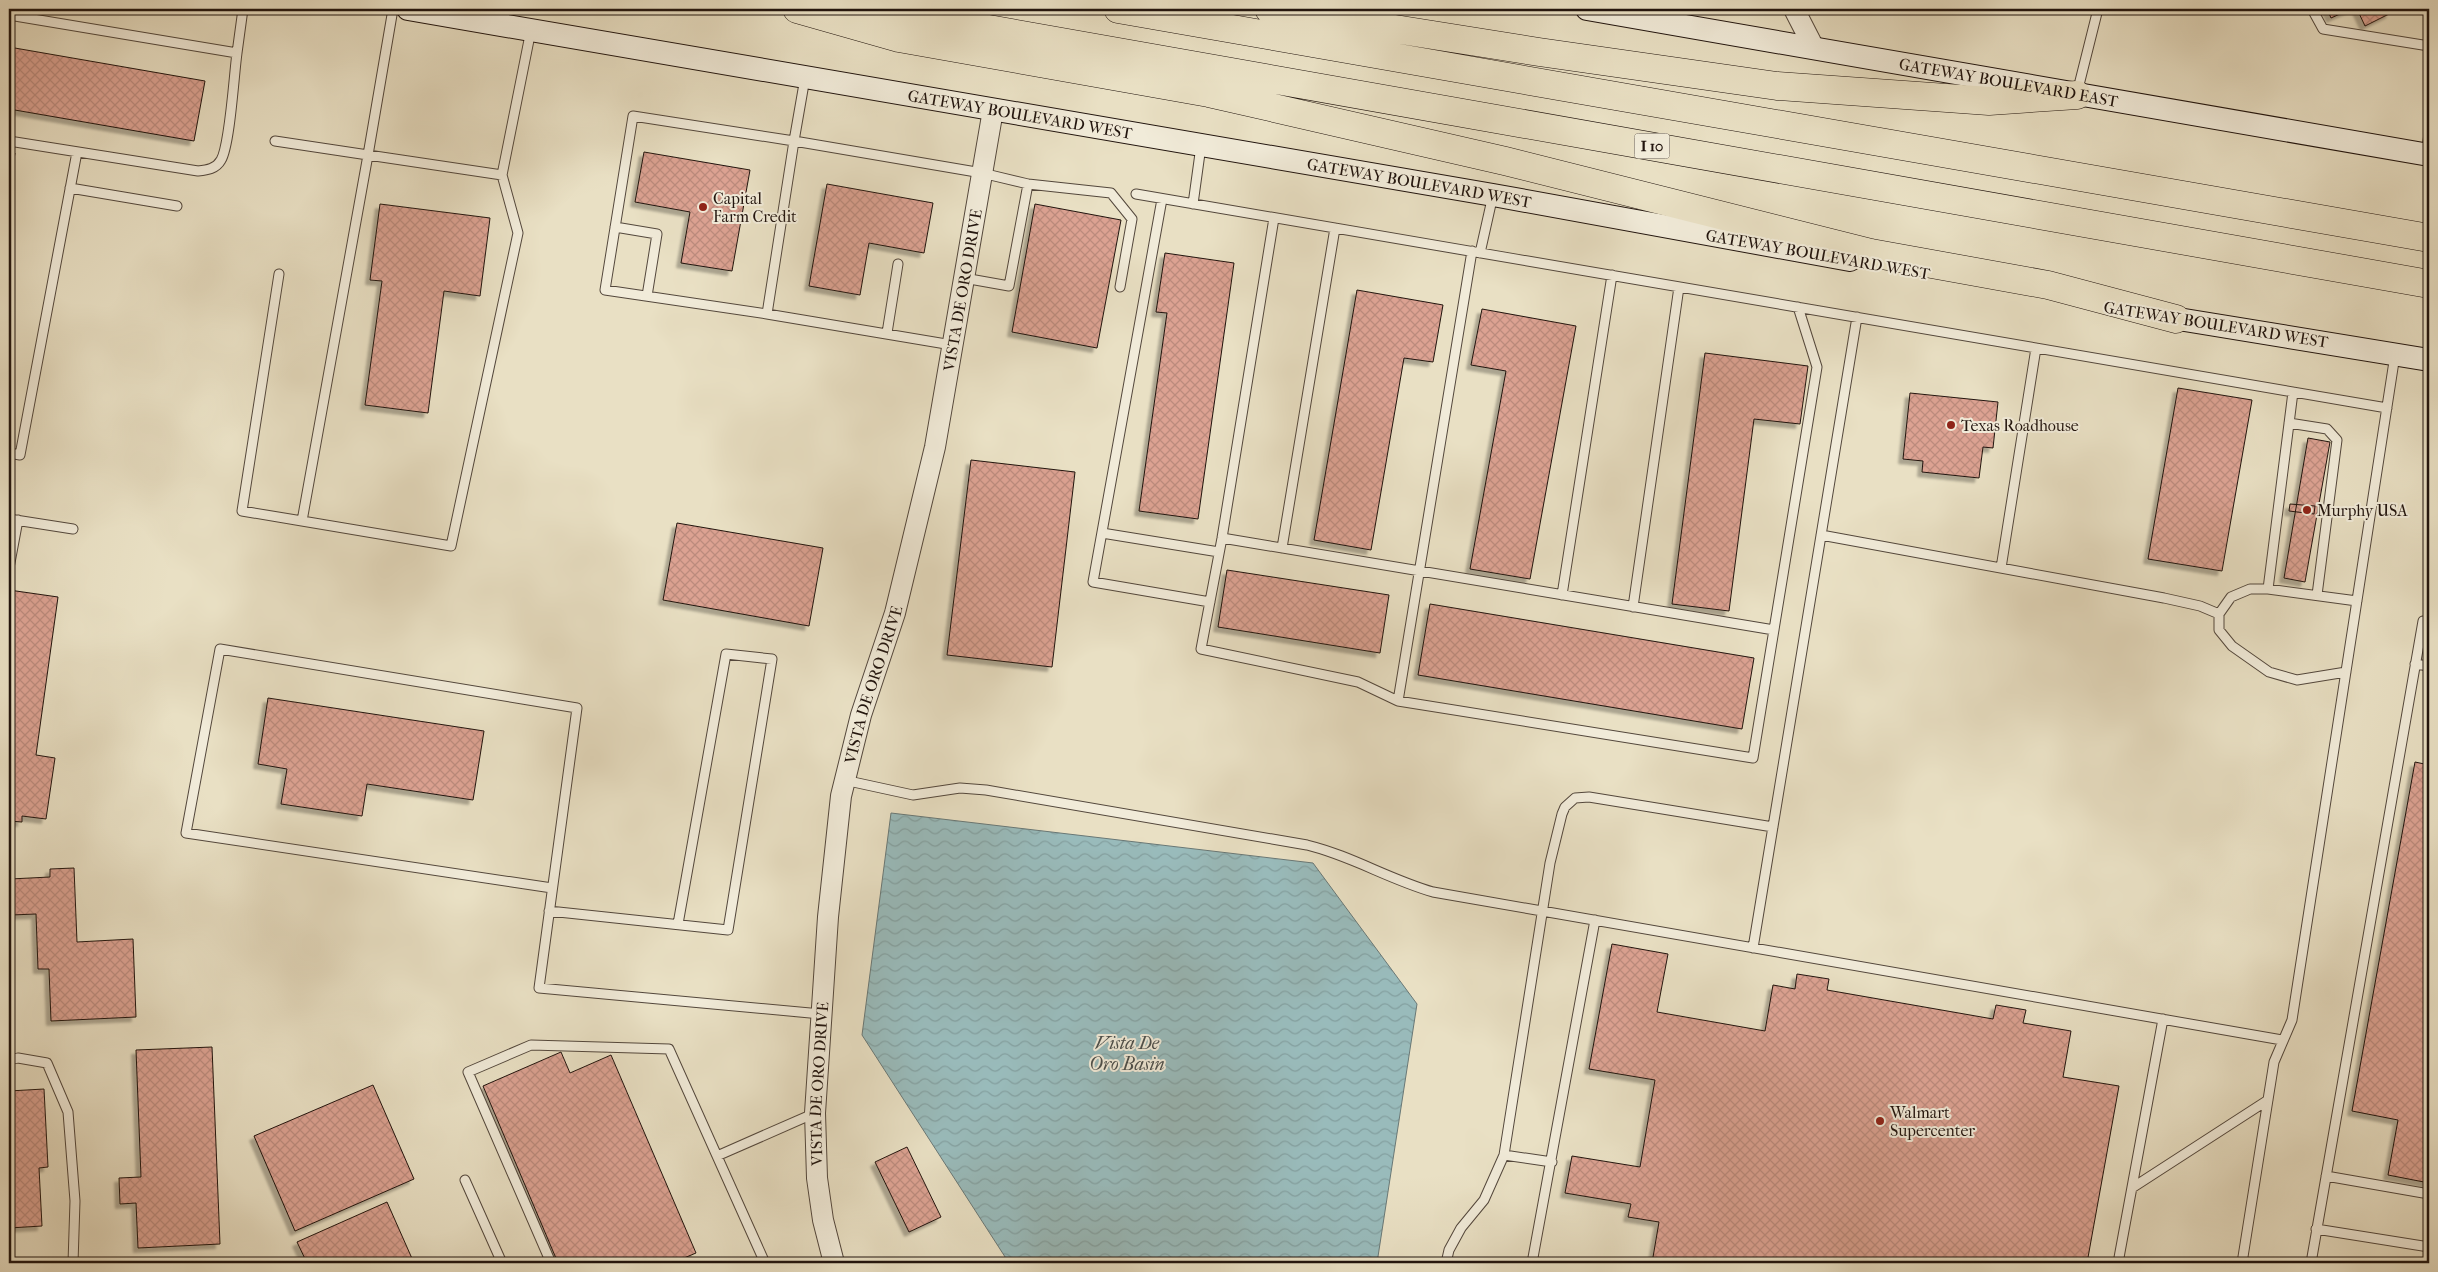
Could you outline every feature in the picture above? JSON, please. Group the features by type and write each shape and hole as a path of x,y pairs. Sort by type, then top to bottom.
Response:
{"highway":[{"path":"797,9 899,38 1218,95 1505,161 1871,253 2048,285 2176,319"},
{"name":"I 10","path":"875,9 2429,284"},
{"path":"1118,9 2429,238"},
{"path":"1269,9 1539,52 1777,86 1989,101 2077,96"}],"main road":[{"name":"GATEWAY BOULEVARD WEST","path":"408,9 1493,195 2176,319 2429,360"},
{"name":"GATEWAY BOULEVARD EAST","path":"1587,9 2077,96 2428,148"}],"street":[{"path":"1794,9 1814,48"},
{"name":"VISTA DE ORO DRIVE","path":"834,1263 823,1220 817,1178 815,1113 834,847 844,780 861,715 897,604 935,447 993,110"}],"lane":[{"path":"9,141 198,171 210,170 221,161 226,145 243,9"},
{"path":"302,521 393,9"},
{"path":"2077,96 2098,9"},
{"path":"2312,9 2323,29 2429,46"},
{"path":"9,15 237,53"},
{"path":"279,274 242,511 451,546 518,233 502,175 531,30"},
{"path":"767,314 805,78"},
{"path":"953,345 767,314 605,290 633,116 982,173 1028,184 1111,193 1132,219 1120,287"},
{"path":"275,141 502,175"},
{"path":"1193,204 1201,146"},
{"path":"9,454 20,455 77,152"},
{"path":"964,278 1009,286 1028,184"},
{"path":"70,188 177,206"},
{"path":"1136,194 2387,408"},
{"path":"1398,701 1476,252 1493,195"},
{"path":"1162,199 1093,582 1210,602"},
{"path":"1274,218 1222,538 1201,648 1358,682 1398,701 1753,758 1818,367 1798,307"},
{"path":"615,227 657,234 647,296"},
{"path":"1282,548 1335,228"},
{"path":"887,333 898,264"},
{"path":"1562,594 1612,275"},
{"path":"1633,607 1679,287"},
{"path":"1753,948 1857,318"},
{"path":"2001,568 2036,348"},
{"path":"2242,1263 2274,1062 2292,1020 2396,354"},
{"path":"2268,589 2293,392"},
{"path":"2289,423 2326,429 2337,440 2317,596"},
{"path":"9,568 13,519 73,529"},
{"path":"1102,533 1219,552"},
{"path":"1821,534 2200,606 2220,614"},
{"path":"1222,538 1774,630"},
{"path":"2346,672 2297,680 2269,672 2232,646 2219,630 2220,614 2231,597 2250,589 2268,589 2357,601"},
{"path":"2311,1263 2415,664 2423,621 2429,622"},
{"path":"552,888 186,833 220,649 577,708 549,912 538,988 821,1014"},
{"path":"549,912 728,930 772,659 726,654 678,924"},
{"path":"2415,664 2429,666"},
{"path":"844,780 913,794 960,788 986,790 1307,845 1335,852 1385,876 1433,892 2282,1040"},
{"path":"1446,1263 1449,1250 1457,1235 1484,1200 1504,1155 1550,863 1565,807 1575,798 1590,797 1773,827"},
{"path":"1532,1263 1552,1162 1594,920"},
{"path":"2118,1263 2163,1019"},
{"path":"551,1263 468,1072 531,1045 669,1049 765,1263"},
{"path":"9,1060 18,1058 47,1063 68,1112 75,1201 73,1263"},
{"path":"2132,1188 2268,1100"},
{"path":"717,1156 815,1113"},
{"path":"1504,1155 1552,1162"},
{"path":"2326,1176 2429,1194"},
{"path":"465,1180 502,1263"},
{"path":"2316,1229 2429,1248"}],"water":[{"name":"Vista De Oro Basin","path":"891,813 1313,863 1417,1004 1377,1263 1009,1263 862,1035"}],"building":[{"path":"2327,9 2351,9 2331,18"},
{"path":"2357,9 2388,9 2391,13 2365,26"},
{"path":"9,47 205,81 194,141 9,109"},
{"path":"9,152 15,153 9,189"},
{"name":"Capital Farm Credit","path":"644,152 750,170 732,271 681,263 690,212 635,202"},
{"path":"827,184 933,203 924,253 869,243 860,295 809,286"},
{"path":"380,204 490,218 480,296 444,291 428,413 365,405 382,281 370,280"},
{"path":"1035,204 1121,220 1097,348 1012,332"},
{"path":"1165,253 1234,263 1198,519 1139,511 1167,313 1156,312"},
{"path":"1357,290 1443,305 1433,362 1404,358 1371,550 1314,540"},
{"path":"1482,309 1576,326 1530,579 1470,569 1506,371 1471,365"},
{"path":"1705,353 1808,366 1800,424 1754,419 1729,611 1672,604"},
{"path":"2178,388 2252,400 2222,571 2148,559"},
{"name":"Texas Roadhouse","path":"1910,393 1998,402 1993,448 1983,447 1979,478 1922,472 1923,461 1903,459"},
{"name":"Murphy USA","path":"2308,438 2330,442 2305,582 2284,578"},
{"path":"971,460 1075,472 1052,667 947,655"},
{"path":"2290,504 2315,506 2314,514 2289,511"},
{"path":"677,523 823,548 809,626 663,600"},
{"path":"1227,570 1389,595 1380,653 1218,627"},
{"path":"9,590 58,597 36,755 55,758 46,819 22,816 22,822 9,821"},
{"path":"1430,604 1754,658 1742,729 1418,675"},
{"path":"268,698 484,731 473,800 367,784 362,816 281,804 287,769 258,764"},
{"path":"2415,762 2429,765 2429,1183 2388,1175 2398,1120 2352,1111"},
{"path":"74,868 77,942 133,939 136,1017 51,1021 49,969 38,969 36,914 11,915 10,879 50,877 50,869"},
{"name":"Walmart Supercenter","path":"1612,944 1668,954 1657,1012 1765,1031 1773,985 1795,989 1797,974 1829,979 1827,990 1993,1019 1996,1005 2026,1010 2023,1023 2071,1031 2063,1077 2119,1086 2087,1263 1652,1263 1659,1222 1628,1217 1631,1204 1565,1193 1572,1156 1640,1167 1655,1080 1589,1069"},
{"path":"212,1047 220,1244 138,1248 136,1203 120,1204 119,1178 141,1177 136,1050"},
{"path":"561,1052 570,1073 611,1055 696,1253 672,1263 558,1263 483,1086"},
{"path":"373,1085 414,1179 295,1231 254,1136"},
{"path":"44,1089 48,1167 39,1168 42,1226 9,1228 9,1091"},
{"path":"907,1147 941,1217 909,1232 875,1162"},
{"path":"387,1202 414,1263 307,1263 297,1242"}],"place":[{"name":"Capital Farm Credit","path":"703,207"},
{"name":"Texas Roadhouse","path":"1951,425"},
{"name":"Murphy USA","path":"2307,510"},
{"name":"Walmart Supercenter","path":"1880,1121"}]}
